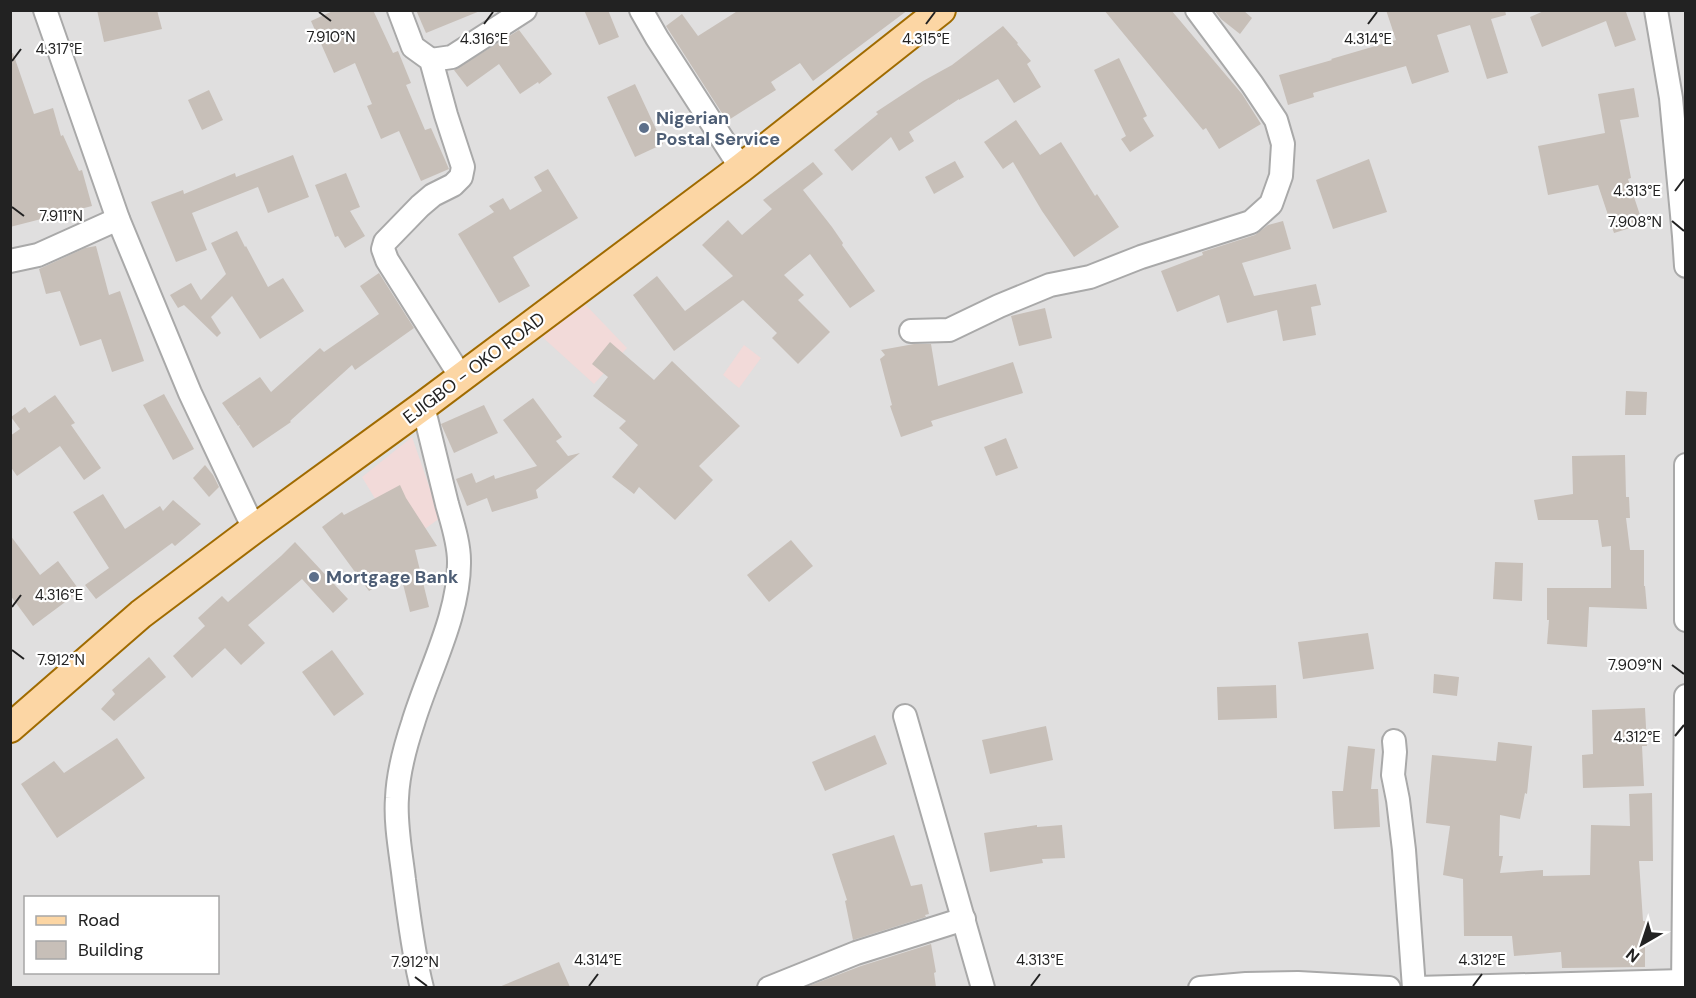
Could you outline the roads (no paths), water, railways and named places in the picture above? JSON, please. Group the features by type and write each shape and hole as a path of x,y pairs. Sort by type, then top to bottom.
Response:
{"main road":[{"name":"EJIGBO - OKO ROAD","path":"10,728 141,614 741,168 941,10"}],"street":[{"path":"45,10 118,219 190,393 254,529"},
{"path":"399,10 413,47 431,60 463,167 461,177 453,185 433,195 420,206 385,242 383,249 387,260 461,377"},
{"path":"431,60 452,57 525,10"},
{"path":"641,10 741,168"},
{"path":"911,331 949,330 1050,285 1090,277 1141,257 1251,222 1271,204 1281,176 1283,144 1276,120 1197,10"},
{"path":"1656,10 1671,98 1686,267"},
{"path":"10,261 38,255 118,219"},
{"path":"422,987 417,970 400,850 397,800 401,766 413,722 446,631 458,584 459,560 423,406"},
{"path":"1686,465 1686,620"},
{"path":"1394,741 1393,776 1404,850 1415,987 1683,984 1686,696"},
{"path":"905,717 983,987"},
{"path":"769,987 856,953 964,919"},
{"path":"1200,987 1298,983 1389,987"}],"place":[{"name":"Nigerian Postal Service","path":"644,128"},
{"name":"Mortgage Bank","path":"314,577"}]}
